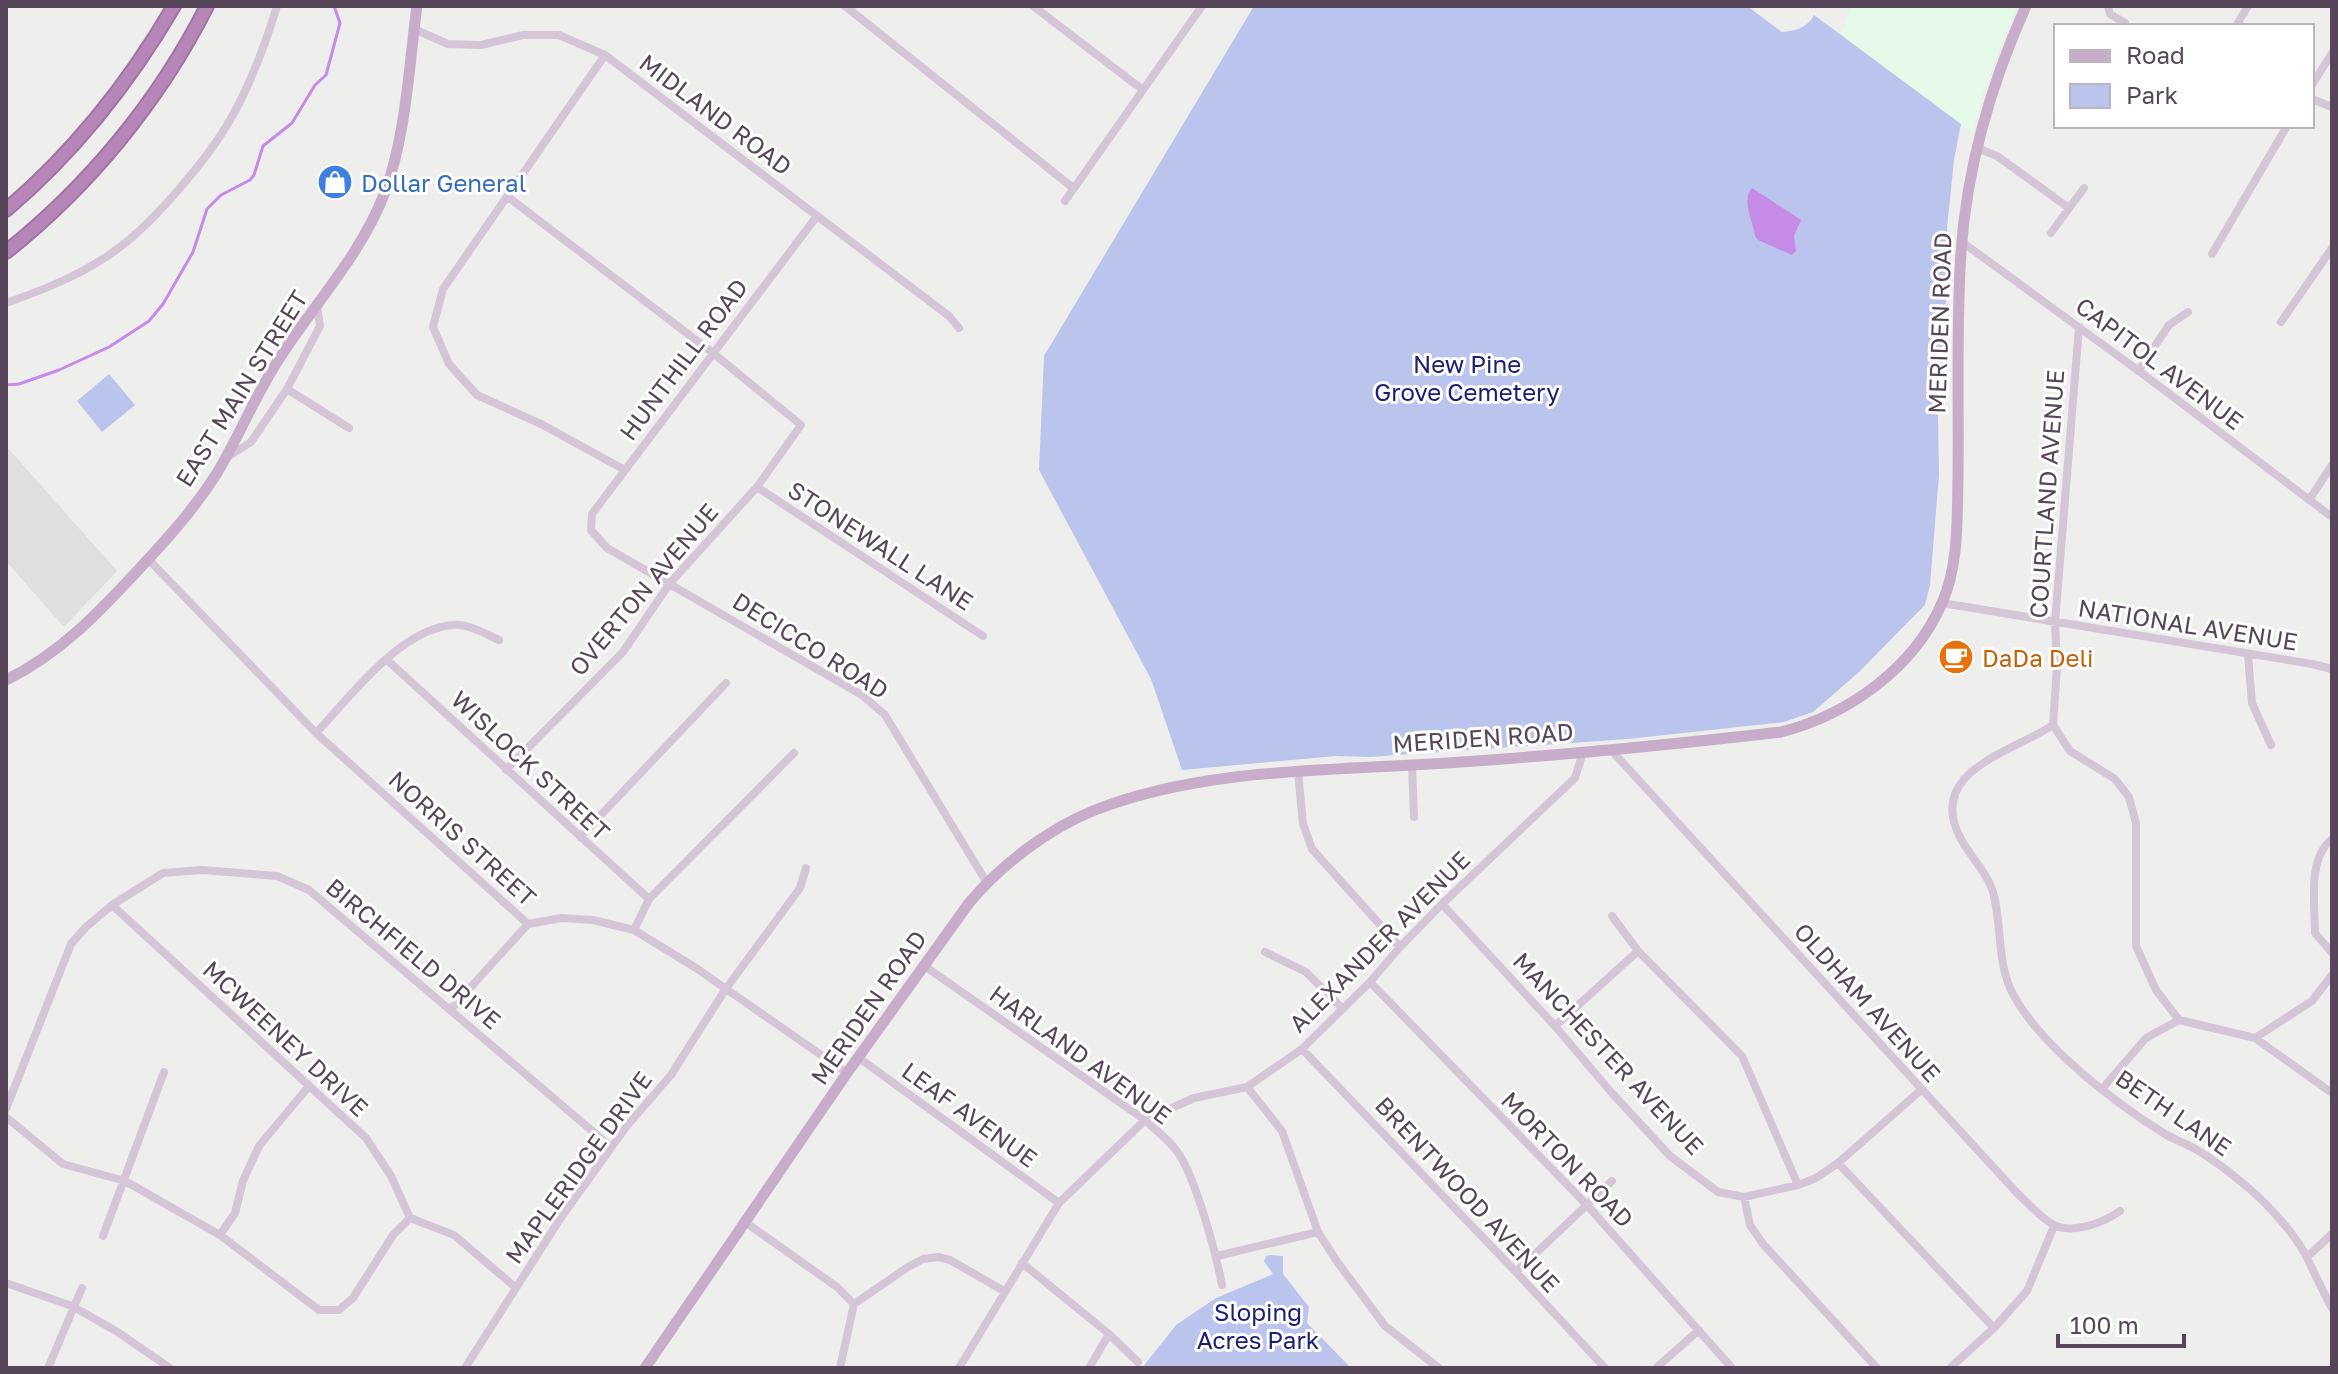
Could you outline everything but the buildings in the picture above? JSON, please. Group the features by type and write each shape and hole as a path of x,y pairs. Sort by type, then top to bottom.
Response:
{"highway":[{"path":"6,210 45,174 100,114 139,62 174,6"},
{"path":"6,252 64,202 132,125 169,73 207,6"}],"main road":[{"name":"EAST MAIN STREET","path":"6,680 37,664 73,638 148,559 201,497 226,458 272,370 369,227 390,178 417,6"},
{"name":"MERIDEN ROAD","path":"645,1368 923,965 987,883 1040,841 1096,810 1179,786 1298,771 1611,750 1781,732 1802,727 1836,712 1884,678 1921,640 1942,603 1953,561 1957,512 1962,242 1977,148 1991,96 2026,6"}],"street":[{"path":"845,6 1072,187"},
{"path":"1033,6 1143,90"},
{"path":"1065,201 1202,6"},
{"path":"2108,6 2110,14 2123,24"},
{"path":"2237,24 2248,6"},
{"path":"6,303 59,283 102,260 137,233 169,200 234,114 277,7"},
{"name":"MIDLAND ROAD","path":"414,29 448,44 481,45 523,35 559,35 605,55 949,316 959,328"},
{"path":"2314,82 2332,53"},
{"path":"605,55 443,289 433,327 449,364 477,395 541,424 625,470"},
{"path":"2212,254 2286,128"},
{"path":"1977,148 1997,156 2069,208"},
{"path":"2051,233 2084,188"},
{"path":"508,197 713,353"},
{"name":"HUNTHILL ROAD","path":"591,530 592,514 817,216"},
{"name":"CAPITOL AVENUE","path":"1962,242 2332,517"},
{"path":"2281,322 2332,248"},
{"path":"226,458 251,442 287,389 320,326 317,305"},
{"path":"2138,371 2169,325 2188,312"},
{"name":"COURTLAND AVENUE","path":"2053,725 2057,667 2055,623 2079,327"},
{"name":"OVERTON AVENUE","path":"506,770 623,652 670,583 757,487 801,425 713,353"},
{"path":"287,389 349,428"},
{"path":"2309,500 2332,465"},
{"name":"STONEWALL LANE","path":"757,487 983,636"},
{"name":"DECICCO ROAD","path":"591,530 607,548 862,695 885,715 987,883"},
{"name":"NORRIS STREET","path":"148,559 316,733 528,924 561,918 593,920 634,930 696,968 847,1073"},
{"name":"NATIONAL AVENUE","path":"1942,603 2332,669"},
{"path":"316,733 386,659 423,632 454,624 499,640"},
{"path":"2248,655 2252,703 2271,745"},
{"name":"WISLOCK STREET","path":"386,659 649,899"},
{"path":"580,837 726,683"},
{"path":"2053,725 2070,751 2115,779 2129,797 2136,823 2136,946 2156,990 2179,1020 2255,1038 2332,1093"},
{"name":"BETH LANE","path":"2053,725 1988,759 1966,775 1955,796 1953,816 1959,836 1994,893 2001,957 2013,994 2031,1020 2102,1089 2132,1113 2198,1150 2247,1187 2279,1220 2307,1257 2332,1308"},
{"name":"OLDHAM AVENUE","path":"1611,750 1921,1090 2017,1193 2054,1226"},
{"name":"ALEXANDER AVENUE","path":"959,1368 1059,1203 1145,1120 1194,1098 1247,1087 1302,1049 1442,904 1575,778 1583,752"},
{"path":"634,930 649,899 794,753"},
{"path":"1412,765 1414,817"},
{"path":"1298,771 1303,824 1312,849 1400,947"},
{"path":"2332,839 2322,848 2318,861 2315,933 2332,953"},
{"name":"MAPLERIDGE DRIVE","path":"465,1368 515,1287 611,1147 671,1075 725,990 800,888 806,868"},
{"name":"BIRCHFIELD DRIVE","path":"6,1109 71,944 112,905 163,873 202,870 277,876 309,890 611,1147"},
{"name":"MANCHESTER AVENUE","path":"1442,904 1670,1156 1718,1192 1744,1197"},
{"name":"MCWEENEY DRIVE","path":"112,905 366,1138 391,1176 410,1218"},
{"path":"1612,916 1638,951 1742,1056 1798,1185"},
{"path":"450,1010 528,924"},
{"path":"1555,1026 1638,951"},
{"path":"1265,952 1306,972 1343,1009"},
{"name":"HARLAND AVENUE","path":"923,965 1145,1120 1177,1151 1217,1256 1222,1285"},
{"path":"2255,1038 2312,1001 2332,975"},
{"name":"MORTON ROAD","path":"1370,982 1586,1204 1732,1368"},
{"path":"2102,1089 2146,1038 2179,1020"},
{"name":"BRENTWOOD AVENUE","path":"1302,1049 1605,1368"},
{"name":"LEAF AVENUE","path":"859,1058 1059,1203"},
{"path":"103,1236 164,1072"},
{"path":"220,1235 235,1213 243,1181 259,1146 309,1086"},
{"path":"1247,1087 1282,1131 1318,1232 1385,1326 1439,1368"},
{"path":"1877,1368 1763,1244 1750,1225 1744,1197 1816,1178 1838,1163 1921,1090"},
{"path":"6,1117 63,1164 125,1181 220,1235 319,1310 339,1310 353,1298 393,1235 410,1218 454,1235 515,1287"},
{"path":"1838,1163 1994,1328"},
{"path":"1516,1272 1612,1181"},
{"path":"1950,1368 1994,1328 2027,1291 2054,1226 2087,1227 2106,1221 2120,1211"},
{"path":"745,1222 837,1287 854,1304"},
{"path":"1217,1256 1318,1232"},
{"path":"2307,1257 2332,1234"},
{"path":"840,1368 854,1304 923,1259 938,1257 950,1260 1004,1291"},
{"path":"1022,1263 1109,1334 1138,1362"},
{"path":"6,1283 72,1306 170,1368"},
{"path":"48,1368 82,1288"},
{"path":"1656,1368 1699,1330"},
{"path":"1089,1368 1109,1334"}],"shaded area":[{"path":"1853,6 2017,6 1983,92 1973,133 1840,34"},
{"path":"1752,188 1801,220 1794,236 1796,251 1792,255 1755,236 1748,205"},
{"path":"6,446 117,571 64,627 6,561"}],"green space":[{"name":"New Pine Grove Cemetery","path":"1254,6 1747,6 1782,32 1801,28 1814,15 1961,124 1947,228 1950,256 1945,313 1946,360 1938,415 1939,475 1930,585 1925,605 1858,673 1813,712 1784,722 1628,739 1370,757 1336,756 1182,770 1151,679 1039,470 1044,356"},
{"path":"109,374 135,405 102,432 77,401"},
{"name":"Sloping Acres Park","path":"1266,1256 1283,1256 1283,1274 1309,1307 1307,1323 1351,1368 1142,1368 1176,1325 1216,1298 1273,1274 1264,1261"}],"waterway":[{"path":"6,385 19,384 59,370 109,347 149,321 163,304 193,252 207,209 221,195 250,180 263,146 292,123 315,85 326,75 340,23 334,6"}],"place":[{"name":"Dollar General","path":"335,182"},
{"name":"DaDa Deli","path":"1956,657"}]}
